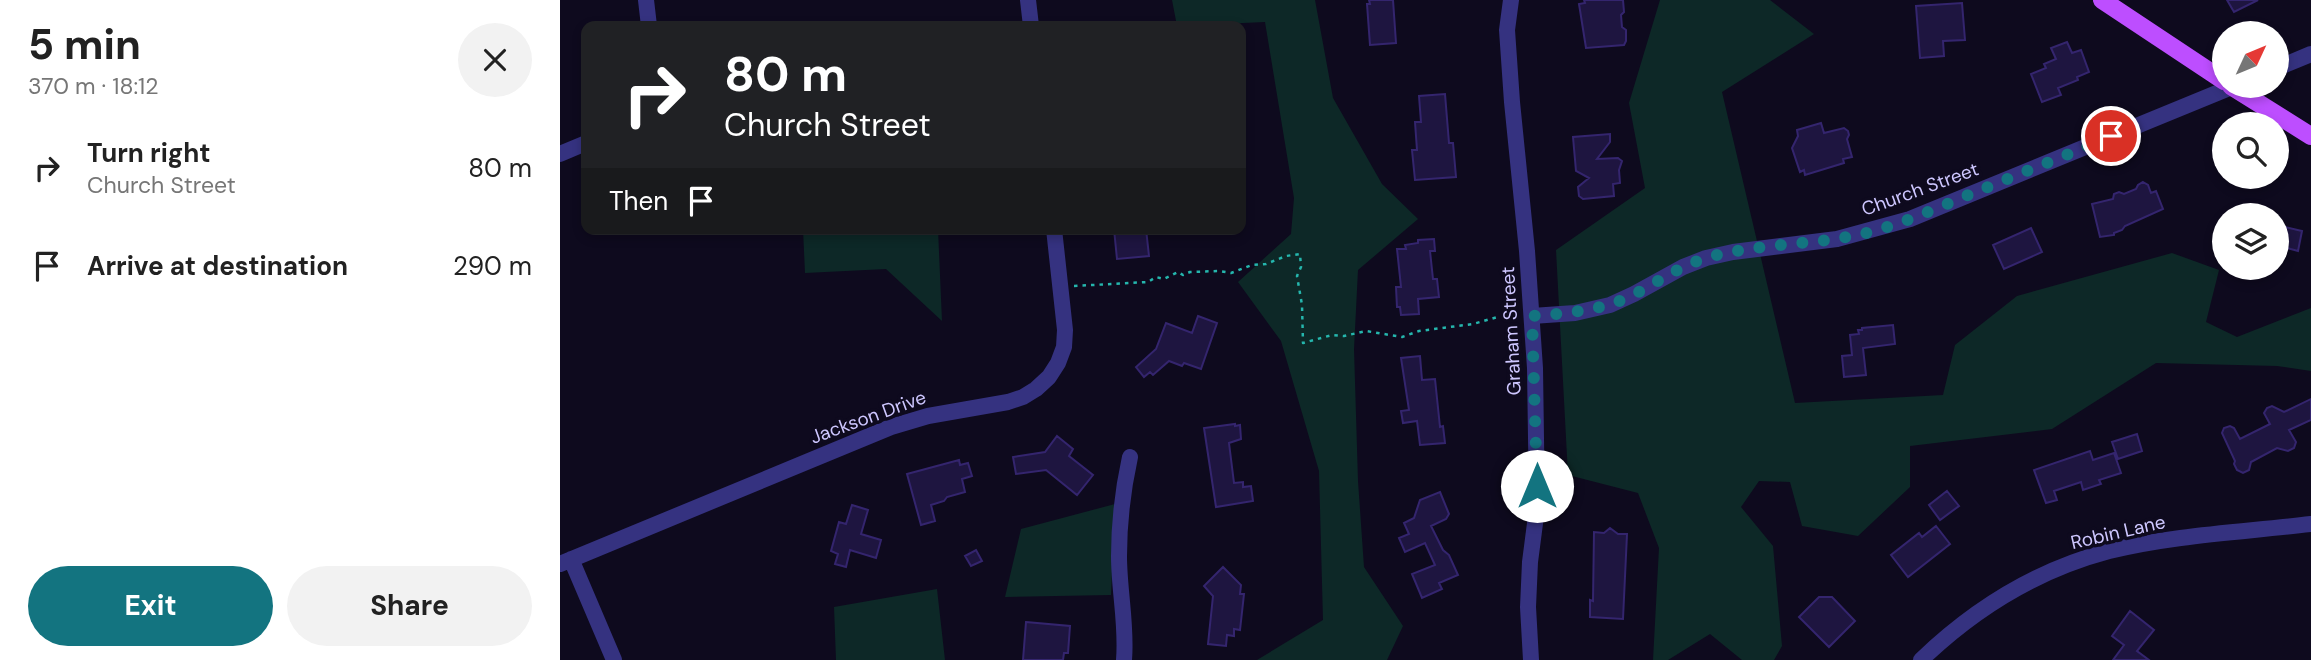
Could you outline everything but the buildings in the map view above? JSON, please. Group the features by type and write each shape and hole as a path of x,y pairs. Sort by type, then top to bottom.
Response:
{"main road":[{"path":"2102,0 2212,73"},
{"path":"2251,98 2311,136"}],"street":[{"path":"646,0 648,21"},
{"path":"1028,0 1030,21"},
{"name":"Graham Street","path":"1511,0 1507,30 1532,315 1537,451 1537,508 1529,594 1531,660"},
{"path":"2289,63 2311,54"},
{"name":"Church Street","path":"1532,315 1574,313 1609,305 1634,295 1670,273 1706,258 1733,251 1837,239 1910,219 2212,94"},
{"path":"560,154 581,145"},
{"name":"Jackson Drive","path":"566,561 891,427 938,414 1008,402 1037,389 1058,363 1065,330 1055,235"},
{"path":"1124,660 1126,638 1119,555 1130,457"},
{"name":"Robin Lane","path":"1921,660 1982,609 2031,581 2073,562 2143,544 2311,524"},
{"path":"566,561 614,660"}],"path":[{"path":"1060,287 1148,282 1156,276 1164,279 1178,272 1183,275 1189,272 1231,273 1252,265 1266,264 1300,254 1301,267 1297,276 1302,305 1303,343 1332,335 1344,337 1366,331 1402,337 1419,331 1473,324 1516,312 1522,317 1532,315"}],"green space":[{"path":"1172,0 1315,0 1333,98 1382,184 1418,219 1358,270 1354,349 1364,567 1403,626 1387,660 1257,660 1323,620 1319,471 1281,341 1238,282 1291,234 1294,198 1265,22 1176,21"},
{"path":"1660,0 1770,0 1814,34 1722,92 1795,403 1943,395 1955,345 2017,296 2172,253 2212,267 2212,280 2216,280 2206,322 2237,337 2311,308 2311,371 2277,366 2156,363 2052,429 1910,446 1910,487 1858,536 1802,526 1790,482 1759,481 1741,507 1773,546 1782,646 1774,660 1742,660 1710,634 1668,660 1653,660 1659,548 1638,493 1568,475 1556,250 1645,188 1629,103"},
{"path":"803,235 938,235 942,321 886,269 805,273"},
{"path":"1115,504 1111,595 1005,597 1021,529"},
{"path":"937,589 945,660 836,660 834,607"}],"route":[{"path":"1537,486 1532,316 1574,313 1609,305 1634,295 1683,267 1733,251 1818,242 1874,231 1910,219 2111,136"}]}
